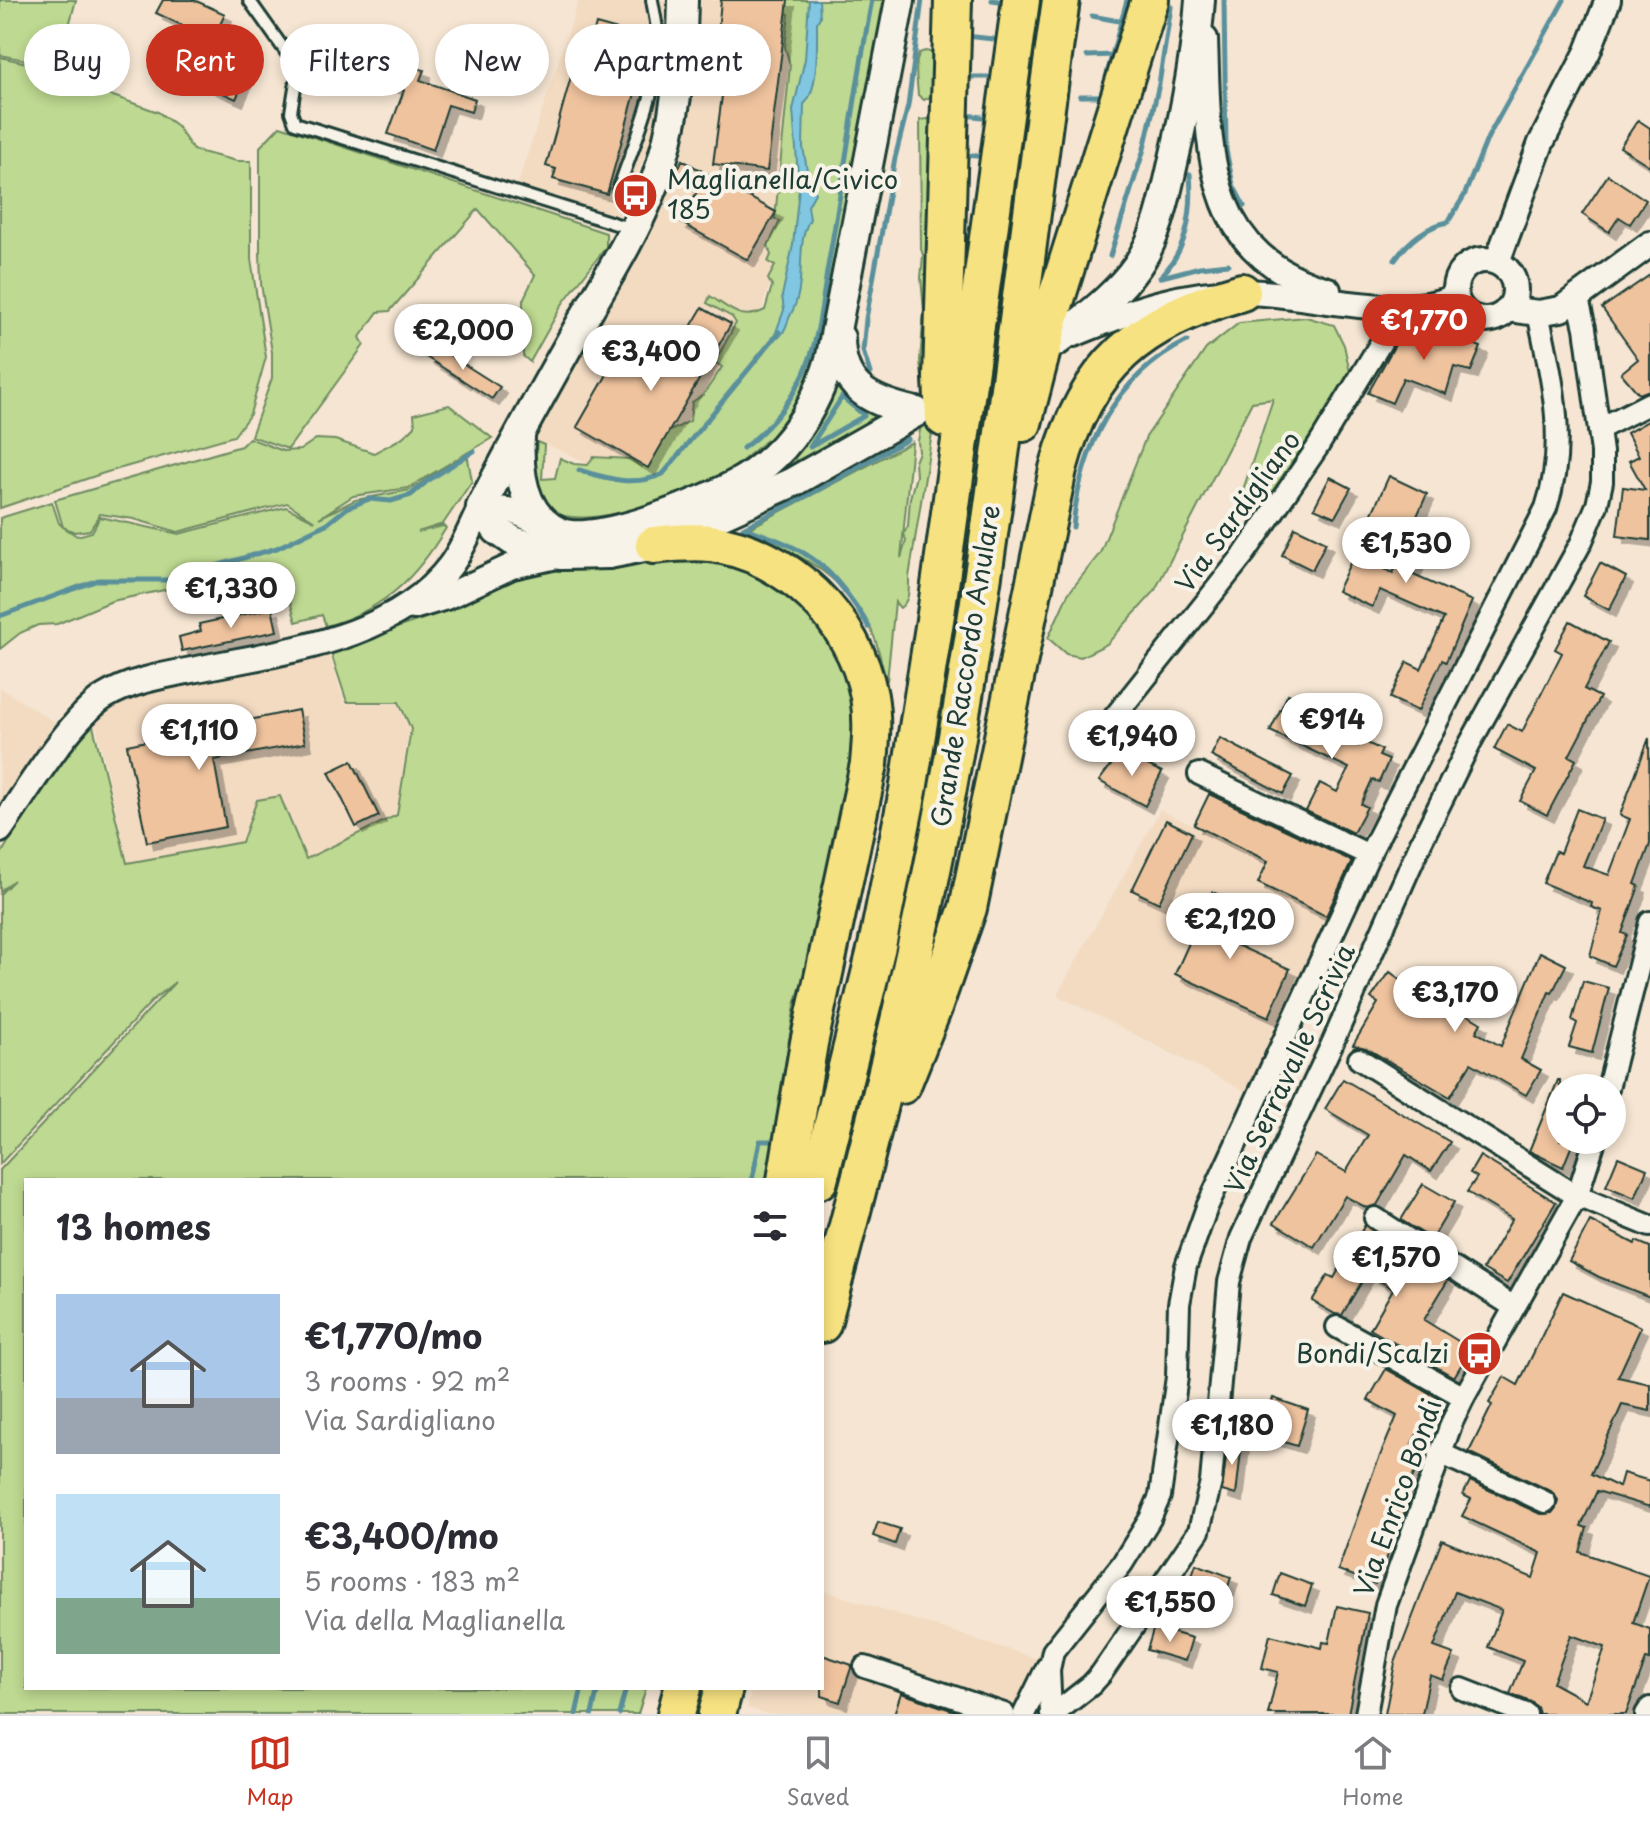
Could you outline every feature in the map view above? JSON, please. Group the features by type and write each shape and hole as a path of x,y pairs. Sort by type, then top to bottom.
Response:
{"highway":[{"path":"947,525 942,378 953,0"},
{"name":"Grande Raccordo Anulare","path":"819,1178 877,946 898,844 936,614 1021,0"},
{"name":"Grande Raccordo Anulare","path":"824,1317 912,967 937,844 981,587 1061,0"},
{"path":"981,587 1051,315 1150,0"},
{"path":"859,1186 929,1019 968,908 1058,469 1075,417 1100,376 1142,336 1194,306 1242,292"},
{"path":"654,545 686,542 723,546 765,560 791,576 817,597 839,624 861,669 869,695 872,725 869,764 809,1043 786,1178"},
{"path":"676,1714 682,1690"},
{"path":"717,1714 723,1690"}],"main road":[{"path":"683,0 682,51 674,115 655,183 481,507 497,530 513,541 560,544 609,554 654,545 793,482 916,412 880,403 854,383 840,356 841,315"},
{"path":"560,544 583,534 641,523 707,498 753,473 782,449 808,415 823,383 841,315 900,0"},
{"path":"1057,341 1123,284 1141,260 1156,228 1192,79 1202,0"},
{"path":"520,432 518,463 521,483 560,544"}],"street":[{"path":"1202,0 1212,164 1220,194 1233,222 1256,249 1292,277 1393,306"},
{"path":"1497,262 1541,143 1588,51 1608,0"},
{"path":"1508,309 1538,313 1556,311 1578,299 1650,244"},
{"path":"1482,260 1497,262 1513,281 1513,300 1508,309 1492,319 1474,318 1465,313 1455,297 1455,287 1463,269 1482,260"},
{"path":"1057,341 1154,303 1200,294 1242,292 1393,306 1432,305 1455,297"},
{"name":"Via Serravalle Scrivia","path":"1052,1714 1101,1674 1199,1531 1211,1482 1226,1304 1235,1256 1428,826 1586,532 1597,505 1602,482 1599,429 1578,299"},
{"name":"Via Sardigliano","path":"1100,735 1245,553 1317,448 1393,306"},
{"path":"1024,1714 1053,1651 1122,1564 1150,1519 1160,1496 1175,1391 1179,1304 1186,1266 1207,1207 1369,855 1535,532 1554,484 1558,460 1556,408 1538,313"},
{"path":"1599,429 1650,403"},
{"path":"0,830 74,726 105,696 154,677 325,641 395,612 424,592 449,568 481,507"},
{"path":"395,612 446,597 560,544"},
{"path":"1199,774 1369,855"},
{"path":"1612,1074 1650,922"},
{"path":"1359,1059 1577,1196 1650,1226"},
{"name":"Via Enrico Bondi","path":"1366,1714 1383,1615 1440,1453 1464,1397 1577,1196 1590,1154"},
{"path":"1375,1218 1514,1307"},
{"path":"1337,1327 1464,1397"},
{"path":"1440,1453 1545,1502"},
{"path":"1050,1660 1052,1714"},
{"path":"865,1667 1004,1714"},
{"path":"1462,1689 1526,1714"},
{"path":"1646,1714 1650,1708"}],"lane":[{"path":"249,0 298,69 291,112 295,123 633,229"},
{"path":"618,190 645,114 657,58 658,38 652,0"}],"shaded area":[{"path":"579,0 672,0 671,24 571,24"},
{"path":"701,0 798,0 772,277 759,317 660,465 642,474 599,468 534,439 633,256 683,148 694,96 771,96 771,24 700,24"},
{"path":"565,42 565,96 664,96 653,138 614,227 515,192"},
{"path":"328,651 345,704 398,704 409,729 396,814 307,858 281,795 256,799 241,841 128,862 94,718 126,692"},
{"path":"0,688 55,722 0,802"},
{"path":"1160,810 1260,857 1279,822 1354,860 1247,1092 1057,995"},
{"path":"824,1591 1038,1659 1015,1714 767,1714 747,1708 752,1690 824,1690"}],"green space":[{"path":"0,0 76,0 70,24 24,24 24,60 0,55"},
{"path":"787,0 887,0 814,372 796,407 771,441 765,442 731,469 667,499 638,508 584,518 562,515 547,507 538,492 535,476 537,442 544,445 542,479 555,478 560,458 574,464 588,465 593,457 630,459 641,467 662,435 690,421 692,402 703,395 722,367 715,362 736,323 732,317 707,303 710,296 743,314 765,310 772,286 768,279 775,266 768,262 771,255 768,246 780,221 775,219 790,65 785,47 789,14 785,13"},
{"path":"931,52 934,74 930,97 924,100 918,95 916,68 919,53"},
{"path":"0,57 24,62 24,96 113,96 158,112 177,126 193,150 237,161 251,161 251,259 266,357 250,414 234,436 104,473 0,508"},
{"path":"920,120 932,120 933,141 929,150 934,160 933,427 908,594 900,608 895,602 887,681 875,639 865,618 837,583 802,558 740,533 912,442 901,558 925,403 920,361 924,311"},
{"path":"280,126 606,233 606,247 563,303 530,362 523,356 523,300 535,275 478,209 390,311 378,312 360,337 364,345 288,449 251,436 272,378 272,352 261,284 260,147"},
{"path":"1306,317 1334,325 1344,345 1351,377 1271,493 1250,504 1240,499 1273,399 1252,402 1154,592 1107,644 1081,657 1066,654 1048,638 1068,594 1100,553 1146,437 1206,349 1239,323"},
{"path":"838,379 887,414 771,474 831,396"},
{"path":"449,405 492,438 408,488 353,496 319,518 355,500 410,490 467,453 472,481 443,524 418,532 443,526 446,528 435,546 396,590 365,611 326,626 322,615 296,622 283,577 242,584 188,585 112,601 57,624 38,625 20,633 0,649 0,518 52,502 63,527 55,500 241,446 249,438 283,451 300,450 316,439 335,440 374,453 410,431 415,426 414,414","holes":["287,503 315,521 286,507 179,534 100,517 92,532 77,536 63,527 75,532 90,530 100,514 134,519 178,532"]},
{"path":"674,551 775,576 840,650 860,732 812,949 795,1005 779,1100 771,1178 24,1178 24,1690 645,1690 638,1714 0,1714 0,1170 175,982 153,1000 0,1164 0,894 14,880 0,891 0,856 42,784 92,722 127,863 242,842 257,800 280,796 306,859 397,815 411,729 399,702 347,702 330,650 450,610 508,575"}],"water":[{"path":"809,0 819,0 820,17 817,22 815,78 804,104 803,147 815,193 808,206 810,219 803,241 796,302 779,337 775,335 784,310 782,296 793,245 799,188 793,110 805,59"}],"building":[{"path":"163,0 194,0 225,14 220,24 179,24 156,13"},
{"path":"721,0 788,0 767,171 713,164 722,96 771,96 771,24 719,24"},
{"path":"419,68 424,70 420,80 435,85 435,96 475,99 471,112 448,105 433,150 388,134 402,96 419,96"},
{"path":"566,96 634,96 607,194 553,179 556,169 546,166"},
{"path":"1638,120 1650,128 1650,166 1620,147"},
{"path":"682,160 776,212 748,260 680,222 698,190 675,177"},
{"path":"1608,175 1646,200 1630,224 1619,217 1609,232 1582,214"},
{"path":"1650,275 1650,390 1639,394 1621,373 1638,359 1602,308"},
{"path":"702,308 731,324 648,468 577,427 621,350 663,374"},
{"path":"1405,327 1443,332 1481,347 1471,371 1454,367 1446,394 1403,378 1392,403 1368,393"},
{"path":"434,345 500,387 492,399 426,357"},
{"path":"1650,420 1650,540 1617,536 1623,487 1645,490 1629,461 1639,456 1627,433"},
{"path":"1389,476 1427,494 1408,536 1426,544 1411,574 1472,601 1446,662 1442,660 1418,711 1390,698 1407,662 1421,669 1444,618 1380,590 1372,607 1337,591 1354,555 1393,573 1405,550 1364,531"},
{"path":"1330,477 1351,488 1335,517 1314,508"},
{"path":"1295,527 1326,542 1312,570 1282,555"},
{"path":"1600,563 1626,577 1609,610 1583,596"},
{"path":"272,608 277,631 182,651 179,637 201,631 199,624"},
{"path":"1570,621 1609,642 1584,689 1600,697 1569,756 1576,760 1547,815 1520,801 1536,771 1494,749 1507,724 1522,732 1562,653 1555,649"},
{"path":"1288,694 1337,717 1329,733 1358,746 1361,740 1382,750 1379,756 1389,760 1379,782 1372,780 1361,804 1367,807 1353,833 1306,811 1320,783 1337,792 1349,768 1270,731"},
{"path":"298,710 305,743 214,760 226,827 147,842 127,745"},
{"path":"1220,738 1293,776 1283,794 1211,756"},
{"path":"1649,738 1650,844 1622,933 1627,935 1613,966 1590,956 1602,911 1591,907 1592,903 1543,883 1556,851 1560,853 1577,809 1602,819 1583,866 1609,875 1630,819 1620,815"},
{"path":"1121,752 1162,772 1145,806 1099,781"},
{"path":"352,761 379,816 356,827 329,772"},
{"path":"1209,794 1352,861 1326,916 1258,883 1268,861 1194,825"},
{"path":"1166,820 1192,833 1159,903 1132,890"},
{"path":"1212,892 1242,904 1230,929 1239,933 1234,944 1290,969 1269,1017 1175,974"},
{"path":"1540,952 1566,965 1552,993 1549,992 1521,1059 1541,1070 1526,1095 1471,1063 1450,1097 1366,1048 1353,1045 1378,1003 1371,998 1390,972 1438,1007 1442,1000 1481,1023 1476,1032 1501,1046"},
{"path":"1583,981 1609,988 1592,1053 1569,1047 1577,1023 1572,1020"},
{"path":"1343,1079 1450,1142 1431,1171 1406,1155 1377,1205 1367,1208 1345,1196 1314,1247 1274,1223 1316,1155 1346,1172 1368,1135 1325,1109"},
{"path":"1546,1109 1546,1154 1568,1154 1563,1167 1529,1151"},
{"path":"1480,1156 1556,1202 1507,1283 1483,1269 1512,1219 1467,1192 1477,1177 1470,1173"},
{"path":"1618,1157 1647,1169 1635,1198 1606,1186"},
{"path":"1423,1184 1454,1202 1432,1239 1401,1220"},
{"path":"1590,1221 1635,1244 1636,1241 1650,1247 1650,1297 1599,1277 1569,1261"},
{"path":"1365,1225 1448,1280 1424,1320 1471,1349 1454,1377 1370,1329 1393,1289 1367,1273 1342,1315 1312,1301 1328,1275 1334,1278"},
{"path":"1563,1292 1641,1327 1618,1377 1650,1384 1650,1411 1622,1405 1591,1474 1619,1487 1623,1473 1650,1481 1650,1507 1597,1491 1581,1526 1587,1528 1580,1552 1649,1576 1633,1623 1650,1629 1650,1660 1646,1659 1626,1714 1539,1714 1531,1702 1510,1694 1523,1661 1488,1647 1502,1610 1455,1592 1434,1647 1454,1654 1443,1680 1430,1675 1422,1714 1385,1714 1395,1663 1442,1540 1533,1578 1541,1553 1462,1516 1471,1499 1463,1495 1470,1481 1540,1514 1552,1513 1556,1508 1558,1500 1551,1491 1469,1452 1492,1405 1489,1403 1504,1377 1518,1385","holes":["1571,1635 1605,1647 1586,1701 1553,1683"]},
{"path":"1386,1369 1438,1398 1412,1443 1425,1449 1403,1499 1409,1502 1375,1584 1338,1570 1397,1416 1368,1400"},
{"path":"1273,1398 1308,1410 1297,1446 1261,1435"},
{"path":"1228,1441 1242,1442 1236,1495 1222,1491"},
{"path":"878,1522 900,1529 895,1544 873,1536"},
{"path":"1196,1564 1231,1577 1227,1590 1219,1587 1211,1610 1175,1597 1180,1583 1188,1586"},
{"path":"1280,1573 1312,1585 1305,1606 1273,1595"},
{"path":"1337,1606 1368,1613 1348,1714 1268,1714 1278,1672 1262,1668 1270,1635 1322,1648 1323,1642 1329,1643"},
{"path":"1154,1627 1192,1638 1185,1661 1147,1650"},
{"path":"824,1656 852,1665 840,1702 822,1696"},
{"path":"901,1693 963,1714 894,1714"}],"waterway":[{"path":"743,448 770,424 785,405 804,373 813,348 872,0"},
{"path":"870,373 863,351 866,319 895,158 908,106 922,0"},
{"path":"992,0 999,1"},
{"path":"1097,111 1127,0"},
{"path":"1224,0 1226,150 1233,185 1244,206"},
{"path":"1395,260 1418,235 1448,222 1464,196 1488,137 1564,0"},
{"path":"1110,256 1144,149 1159,84 1171,7"},
{"path":"1092,16 1124,22"},
{"path":"966,36 993,39"},
{"path":"1087,56 1114,55"},
{"path":"965,77 988,77"},
{"path":"1080,96 1100,96"},
{"path":"965,115 982,117"},
{"path":"963,155 977,156"},
{"path":"1160,277 1177,255 1187,229 1191,202 1190,174"},
{"path":"1162,277 1200,267 1228,264"},
{"path":"579,470 631,481 663,474 779,332"},
{"path":"1073,527 1084,470 1106,418 1140,374 1187,341"},
{"path":"864,415 842,397 810,447 864,416"},
{"path":"869,627 844,589 818,562 786,543 743,528 908,439"},
{"path":"0,616 98,580 168,580 277,548 369,499 391,501 411,495 474,451"},
{"path":"752,1178 760,1141 771,1141"},
{"path":"576,1714 582,1690"},
{"path":"592,1714 598,1690"},
{"path":"619,1714 625,1690"}],"place":[{"name":"Maglianella/Civico 185","path":"636,195"},
{"name":"Bondi/Scalzi","path":"1480,1354"}]}
